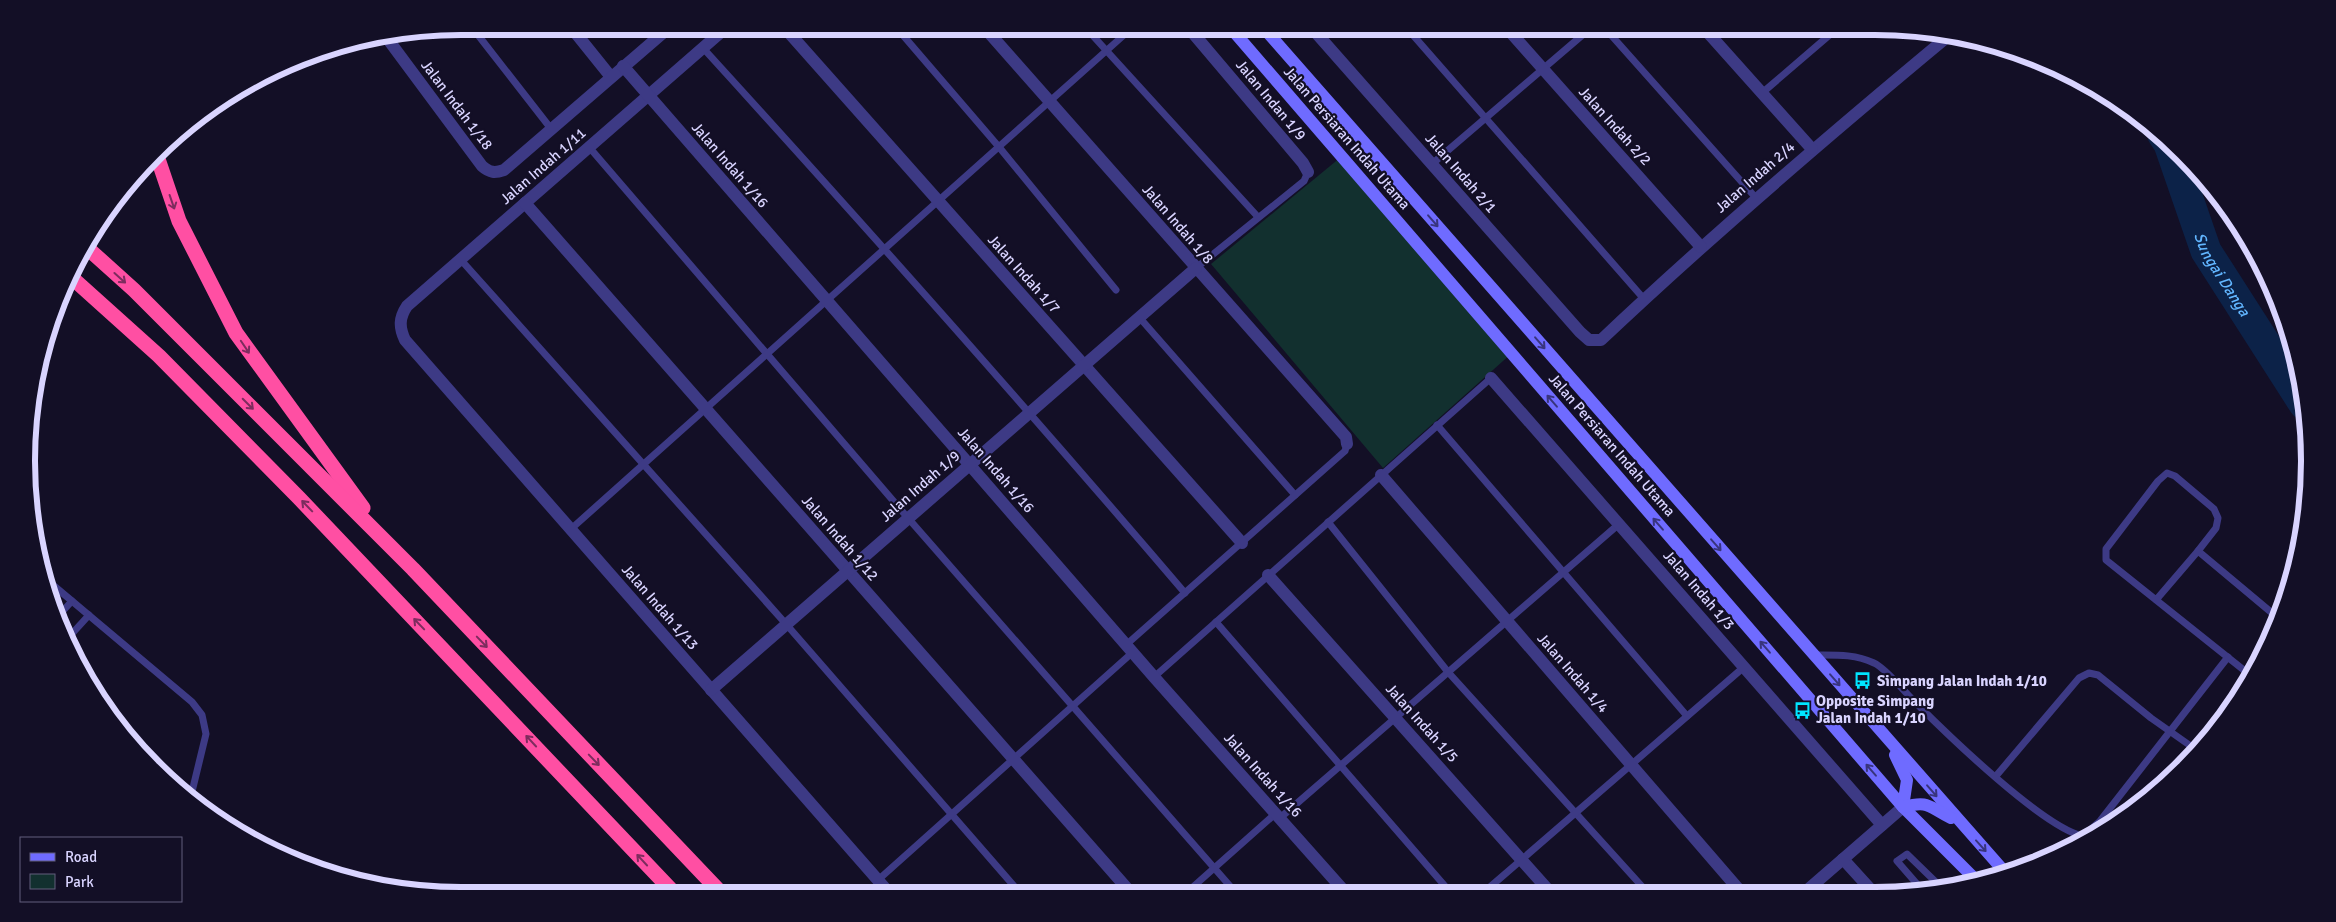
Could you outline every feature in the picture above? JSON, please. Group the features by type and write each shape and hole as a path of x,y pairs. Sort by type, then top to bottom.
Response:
{"highway":[{"path":"159,161 179,221 236,333 348,489 412,569"},
{"path":"91,251 134,290 412,569 715,887"},
{"path":"75,282 159,356 299,498 668,887"}],"main road":[{"name":"Jalan Persiaran Indah Utama","path":"1237,35 1903,807 1972,876"},
{"name":"Jalan Persiaran Indah Utama","path":"1270,35 2001,867"},
{"path":"1888,741 1907,780 1903,807 1917,803 1929,804 1958,821"}],"street":[{"path":"577,35 611,77"},
{"name":"Jalan Indah 1/11","path":"482,166 488,172 496,173 504,170 660,35"},
{"name":"Jalan Indah 1/11","path":"405,340 400,322 407,306 718,35"},
{"name":"Jalan Indah 1/7","path":"791,35 1242,543"},
{"name":"Jalan Indah 1/8","path":"991,35 1346,437 1347,444"},
{"name":"Jalan Indan 1/9","path":"1195,35 1303,162 1308,172"},
{"name":"Jalan Indah 2/1","path":"1318,35 1580,332 1590,340"},
{"name":"Jalan Indah 2/2","path":"1513,35 1701,247"},
{"path":"1710,35 1812,149"},
{"name":"Jalan Indah 1/18","path":"389,41 482,166"},
{"name":"Jalan Indah 2/4","path":"1590,340 1601,340 1756,198 1943,41"},
{"name":"Jalan Indah 1/16","path":"623,66 1154,677 1340,887"},
{"name":"Jalan Indah 1/12","path":"525,203 1126,887"},
{"name":"Jalan Indah 1/9","path":"711,690 1196,268"},
{"name":"Jalan Indah 1/13","path":"405,340 884,887"},
{"name":"Jalan Indah 1/3","path":"1490,378 1882,825"},
{"name":"Jalan Indah 1/4","path":"1381,475 1737,887"},
{"name":"Jalan Indah 1/5","path":"1268,575 1546,887"},
{"path":"1811,887 1903,807"},
{"path":"1843,859 1868,887"}],"lane":[{"path":"478,35 552,130"},
{"path":"903,35 999,147 1116,290"},
{"path":"1091,35 1258,217"},
{"path":"571,530 1124,35"},
{"path":"1413,35 1644,299"},
{"path":"1432,164 1583,35"},
{"path":"1611,35 1756,198"},
{"path":"1762,93 1830,35"},
{"path":"703,48 886,248 1185,593"},
{"path":"589,147 908,518 1231,887"},
{"path":"1196,268 1304,181 1308,172"},
{"path":"461,260 786,624 1015,887"},
{"path":"1139,317 1295,495"},
{"path":"1154,677 1490,378"},
{"path":"1437,425 1687,716"},
{"path":"878,880 1073,707 1185,593 1345,451 1347,444"},
{"path":"2156,600 2198,552 2216,528 2218,518 2214,509 2175,476 2167,474 2158,481 2106,549 2106,560 2156,600 2228,657 2245,671"},
{"path":"1328,522 1448,672 1577,812 1643,887"},
{"path":"1193,887 1340,766 1619,524"},
{"path":"2198,552 2273,614"},
{"path":"55,586 192,702 202,715 206,734 192,791"},
{"path":"63,611 72,601"},
{"path":"72,634 89,615"},
{"path":"1216,622 1446,887"},
{"path":"1813,655 1855,655 1877,664 1948,736 2033,807 2071,833 2079,835"},
{"path":"2094,826 2228,657"},
{"path":"1490,887 1744,667"},
{"path":"1996,776 2079,678 2089,673 2098,675 2151,718 2191,746"},
{"path":"1917,884 1897,861 1907,854 1938,882"}],"green space":[{"path":"1341,157 1512,353 1383,468 1211,264"}],"waterway":[{"name":"Sungai Danga","path":"2174,158 2206,251 2295,389"}],"place":[{"name":"Simpang Jalan Indah 1/10","path":"1863,681"},
{"name":"Opposite Simpang Jalan Indah 1/10","path":"1802,710"}]}
